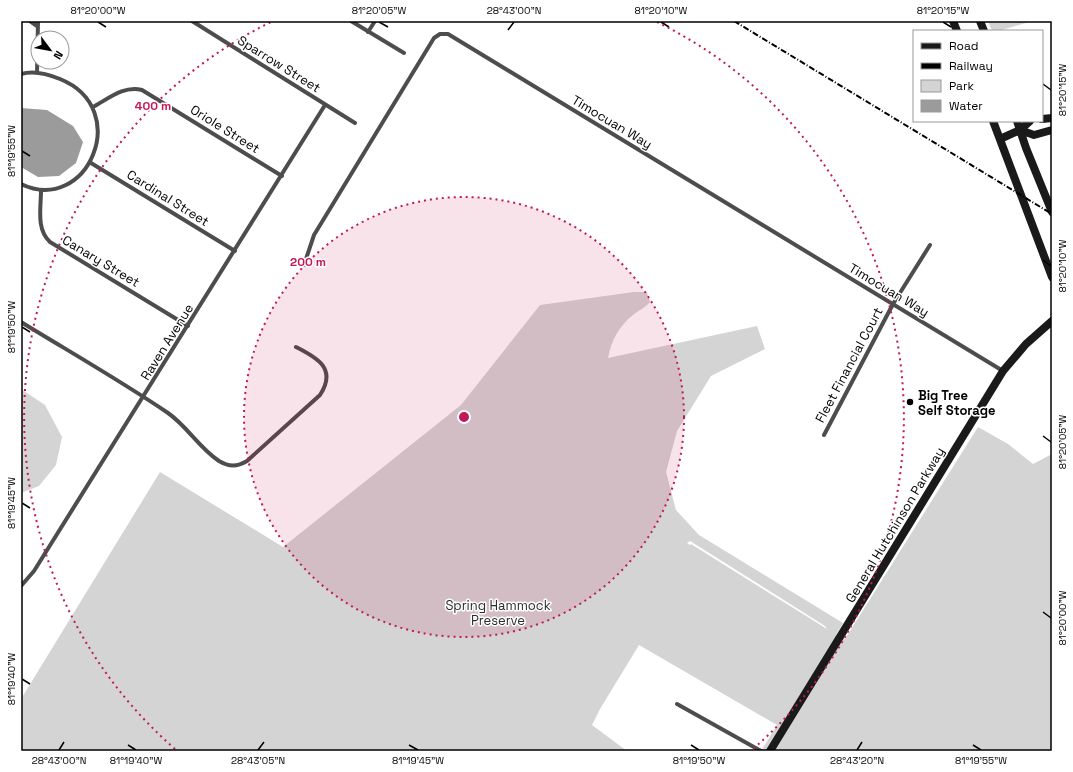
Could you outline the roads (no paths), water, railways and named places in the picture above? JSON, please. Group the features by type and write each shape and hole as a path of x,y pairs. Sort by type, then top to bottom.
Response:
{"street":[{"path":"30,21 37,23 37,73"},
{"name":"Sparrow Street","path":"192,21 355,123"},
{"path":"351,21 404,53"},
{"path":"368,32 375,21"},
{"name":"Timocuan Way","path":"304,265 314,235 434,38 440,34 448,34 1003,371"},
{"path":"21,74 37,73 64,81 76,89 93,108 98,121 99,133 95,153 90,162 82,174 72,181 52,189 41,190 21,184"},
{"name":"Oriole Street","path":"93,108 125,89 134,88 142,90 282,176"},
{"name":"Raven Avenue","path":"21,586 34,571 144,397 325,105"},
{"path":"993,122 1052,277"},
{"path":"1017,122 1052,212"},
{"path":"1000,139 1020,130 1029,122"},
{"path":"1020,130 1034,135 1052,130"},
{"name":"Cardinal Street","path":"90,162 234,251"},
{"name":"Canary Street","path":"41,190 41,226 44,236 50,242 188,326"},
{"name":"Fleet Financial Court","path":"824,435 893,304 930,245"},
{"name":"General Hutchinson Parkway","path":"770,751 1003,371 1026,344 1052,321"},
{"path":"21,322 144,397 178,421 220,461 231,466 240,466 247,461 320,395 324,389 326,374 320,361 296,347"},
{"path":"677,704 761,751"}],"water":[{"path":"21,108 47,110 73,126 83,142 76,163 59,176 38,177 21,167"}],"railway":[{"path":"734,21 1052,214"}],"place":[{"name":"Big Tree Self Storage","path":"910,402"}],"park label":[{"name":"Spring Hammock Preserve","path":"498,612"}]}
